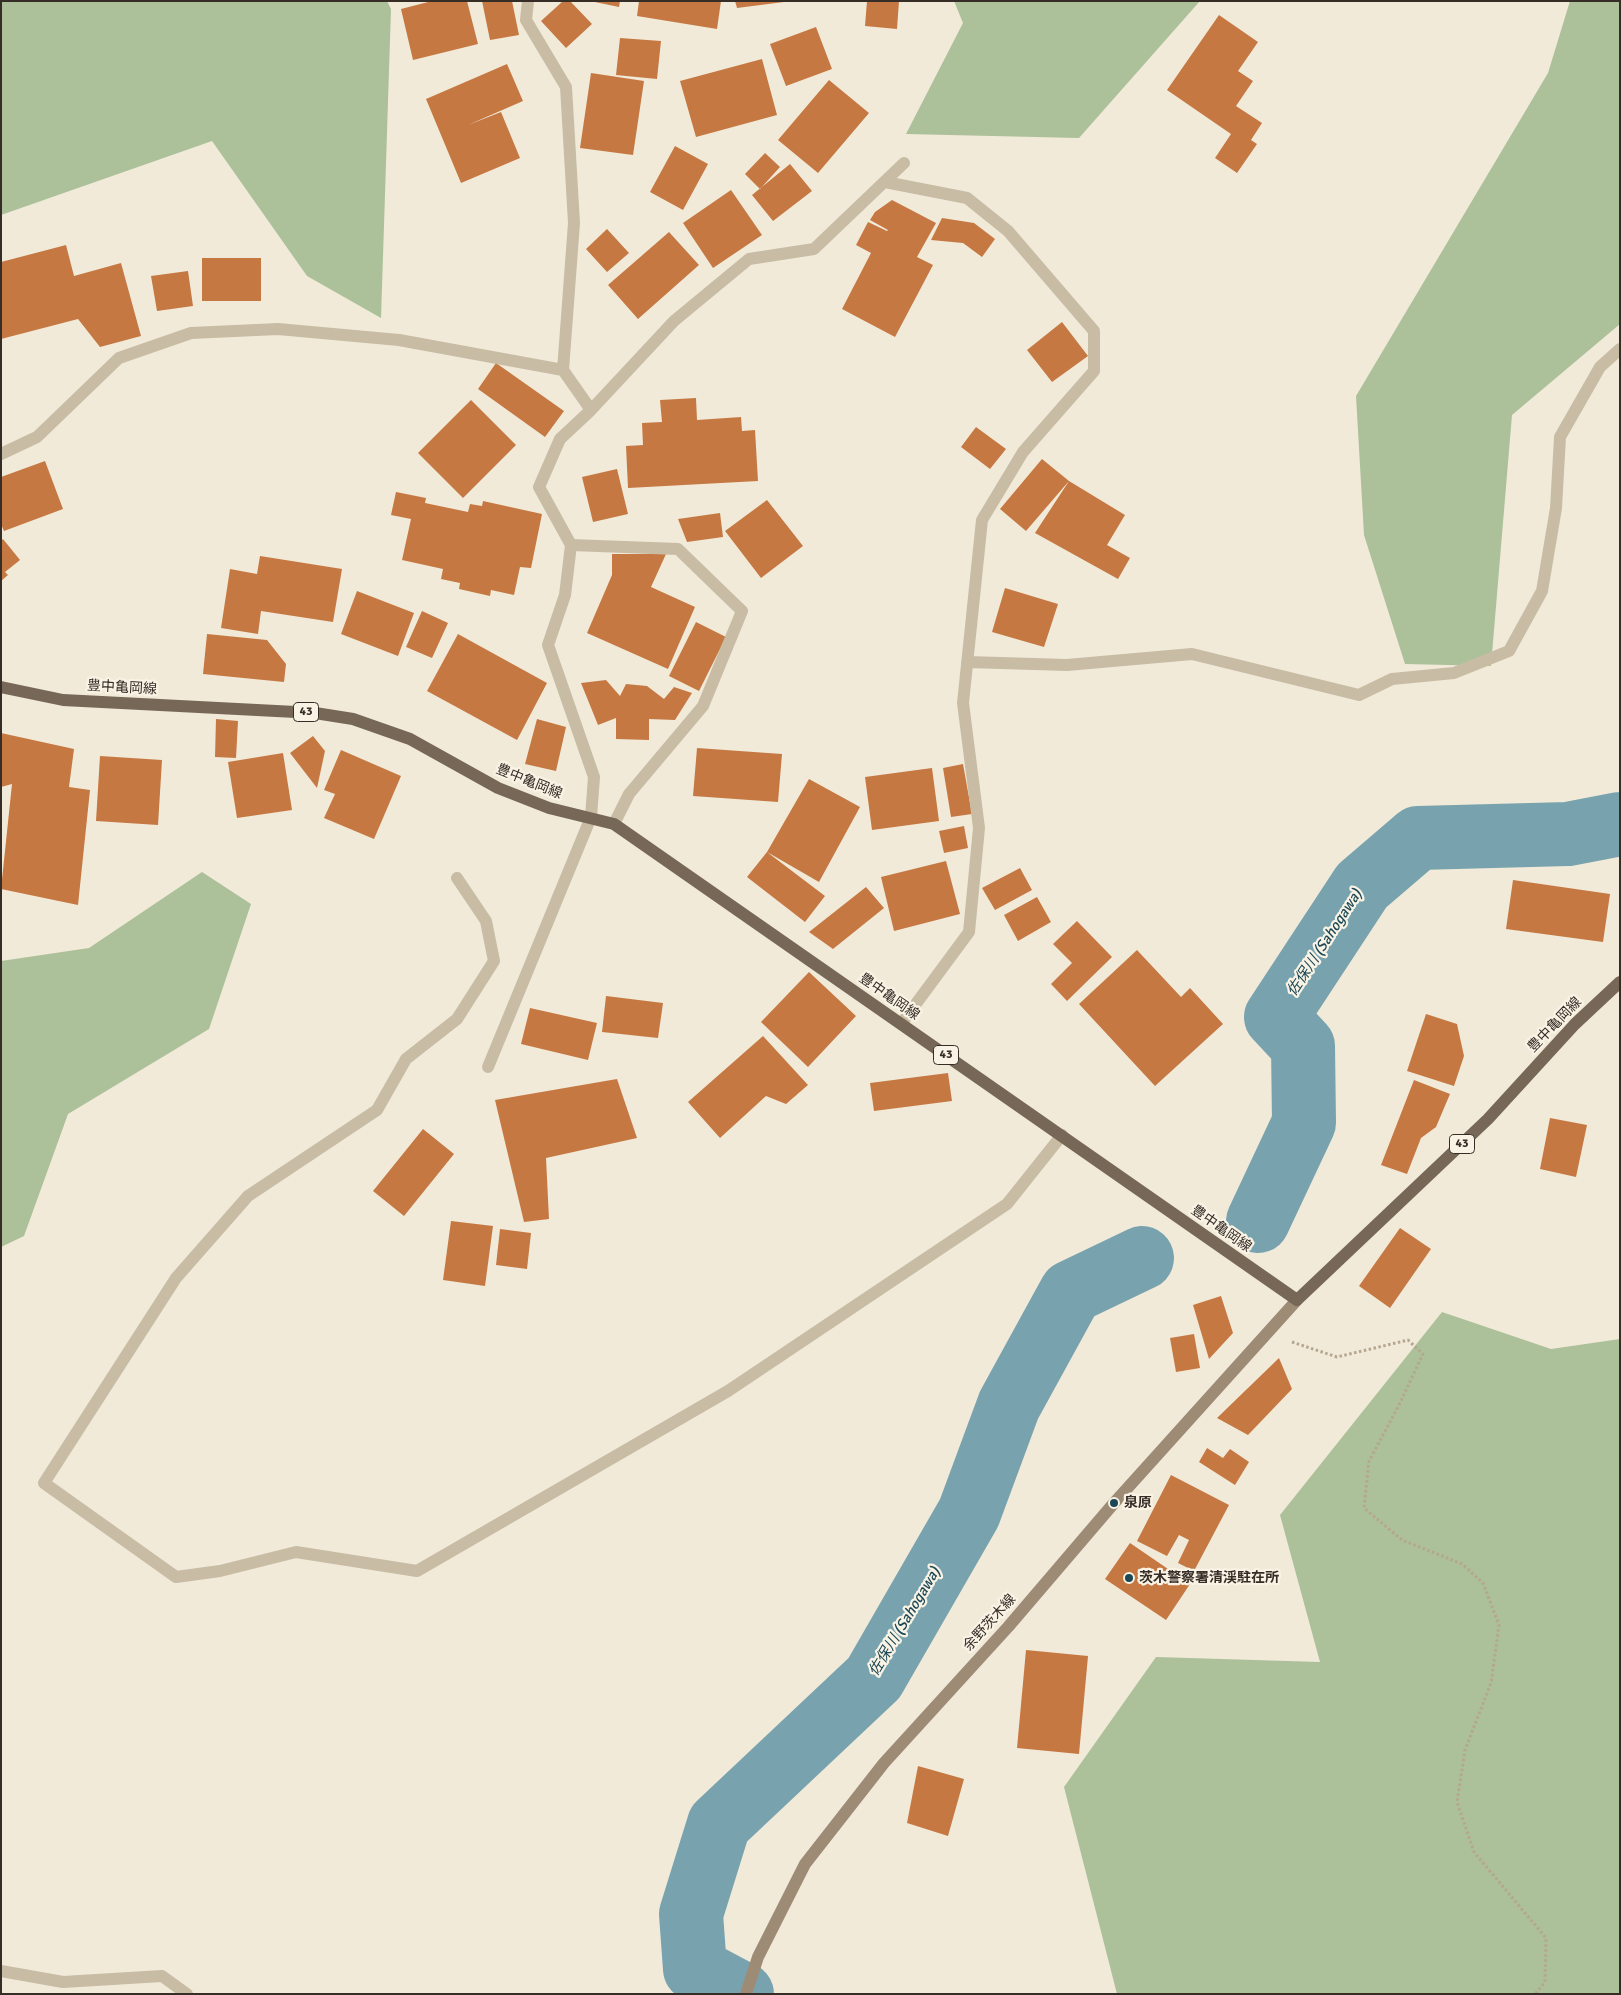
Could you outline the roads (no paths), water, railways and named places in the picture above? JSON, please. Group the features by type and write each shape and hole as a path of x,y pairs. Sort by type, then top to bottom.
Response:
{"main road":[{"name":"豊中亀岡線","path":"1,687 63,700 315,713 353,719 410,739 498,788 550,808 614,824 1297,1300 1488,1119 1575,1024 1620,982"},
{"name":"余野茨木線","path":"746,1994 758,1957 805,1864 884,1763 1008,1627 1114,1503 1297,1300"}],"street":[{"path":"528,1 526,20 566,88 574,224 563,370 591,410"},
{"path":"488,1067 591,817 594,777 548,646 566,595 571,545 539,487 560,439 591,410 674,321 749,259 814,250 904,163"},
{"path":"885,182 967,198 1008,231 1094,331 1094,370 1023,452 982,520 963,703 980,828 969,932 900,1024"},
{"path":"1,454 37,437 119,358 191,333 278,329 398,340 563,370"},
{"path":"967,662 1068,665 1192,654 1359,696 1392,679 1454,673 1509,651 1542,591 1556,508 1560,437 1600,367 1620,349"},
{"path":"571,545 678,549 742,612 704,706 630,794 614,824"},
{"path":"457,878 486,921 494,961 458,1019 406,1059 377,1110 248,1196 176,1278 44,1483 176,1577 220,1572 296,1552 418,1571 728,1391 1007,1204 1062,1135"},
{"path":"1,1971 63,1982 162,1976 187,1994"}],"waterway":[{"name":"佐保川 (Sahogawa)","path":"1258,1221 1304,1123 1303,1046 1276,1017 1362,886 1418,838 1568,834 1620,824"},
{"name":"佐保川 (Sahogawa)","path":"742,1994 695,1969 691,1914 719,1824 874,1678 969,1513 1009,1405 1071,1292 1142,1258"}],"place":[{"name":"泉原","path":"1114,1503"},
{"name":"茨木警察署清渓駐在所","path":"1129,1578"}]}
